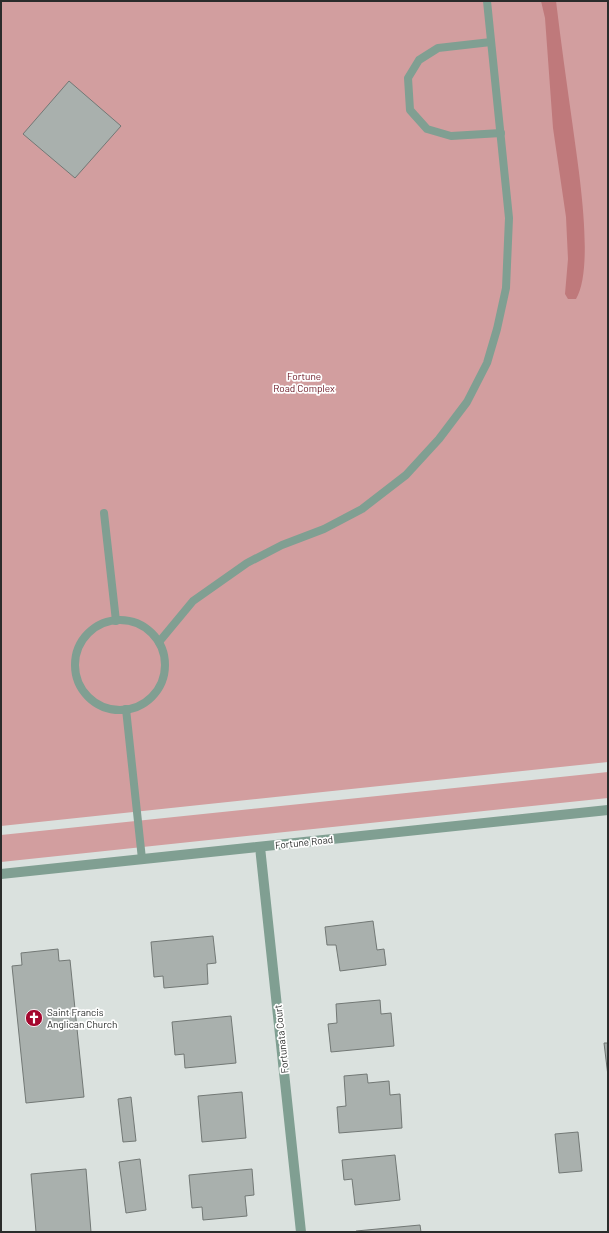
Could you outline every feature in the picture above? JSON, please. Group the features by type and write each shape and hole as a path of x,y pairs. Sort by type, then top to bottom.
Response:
{"street":[{"name":"Fortune Road","path":"1,874 608,810"},
{"name":"Fortunata Court","path":"260,846 301,1232"}],"lane":[{"path":"159,642 193,601 247,563 282,545 324,529 362,509 406,475 439,439 467,402 487,363 497,329 506,288 509,218 487,1"},
{"path":"492,42 438,48 419,60 408,78 410,110 427,129 450,136 500,133"},
{"path":"104,513 116,621"},
{"path":"116,621 135,623 148,630 159,642 164,656 164,677 157,692 146,702 126,710 105,708 92,700 81,688 76,674 76,655 83,641 94,629 108,622 116,621"},
{"path":"126,710 142,859"}],"green space":[{"name":"Fortune Road Complex","path":"1,1 608,1 608,762 1,826"},
{"path":"608,772 608,798 1,862 1,835"}],"shaded area":[{"path":"541,1 556,1 581,190 584,216 584,264 582,284 576,299 568,299 565,294 568,259 566,217 553,128 545,18"}],"building":[{"path":"69,81 121,126 75,178 23,134"},
{"path":"373,921 377,950 384,949 386,965 340,971 336,945 327,945 325,927"},
{"path":"213,936 216,963 207,964 208,984 164,988 163,976 154,977 151,942"},
{"path":"58,949 59,961 70,960 84,1097 26,1103 12,966 22,965 21,953"},
{"path":"380,1000 381,1014 391,1013 394,1046 331,1052 328,1024 337,1023 336,1004"},
{"path":"231,1016 236,1063 185,1068 184,1054 175,1055 172,1022"},
{"path":"604,1043 608,1043 608,1076"},
{"path":"367,1074 368,1083 389,1081 390,1095 400,1094 402,1128 339,1133 337,1107 346,1106 344,1076"},
{"path":"242,1092 246,1138 202,1142 198,1096"},
{"path":"131,1097 136,1141 123,1142 118,1099"},
{"path":"578,1132 582,1171 559,1173 555,1134"},
{"path":"395,1155 400,1200 355,1205 352,1179 344,1180 342,1160"},
{"path":"140,1159 146,1210 126,1213 119,1162"},
{"path":"86,1169 91,1232 36,1232 31,1174"},
{"path":"252,1169 254,1195 245,1196 247,1216 203,1220 202,1207 192,1208 189,1175"},
{"path":"420,1225 421,1232 356,1232 356,1231"}],"place":[{"name":"Saint Francis Anglican Church","path":"34,1018"}]}
